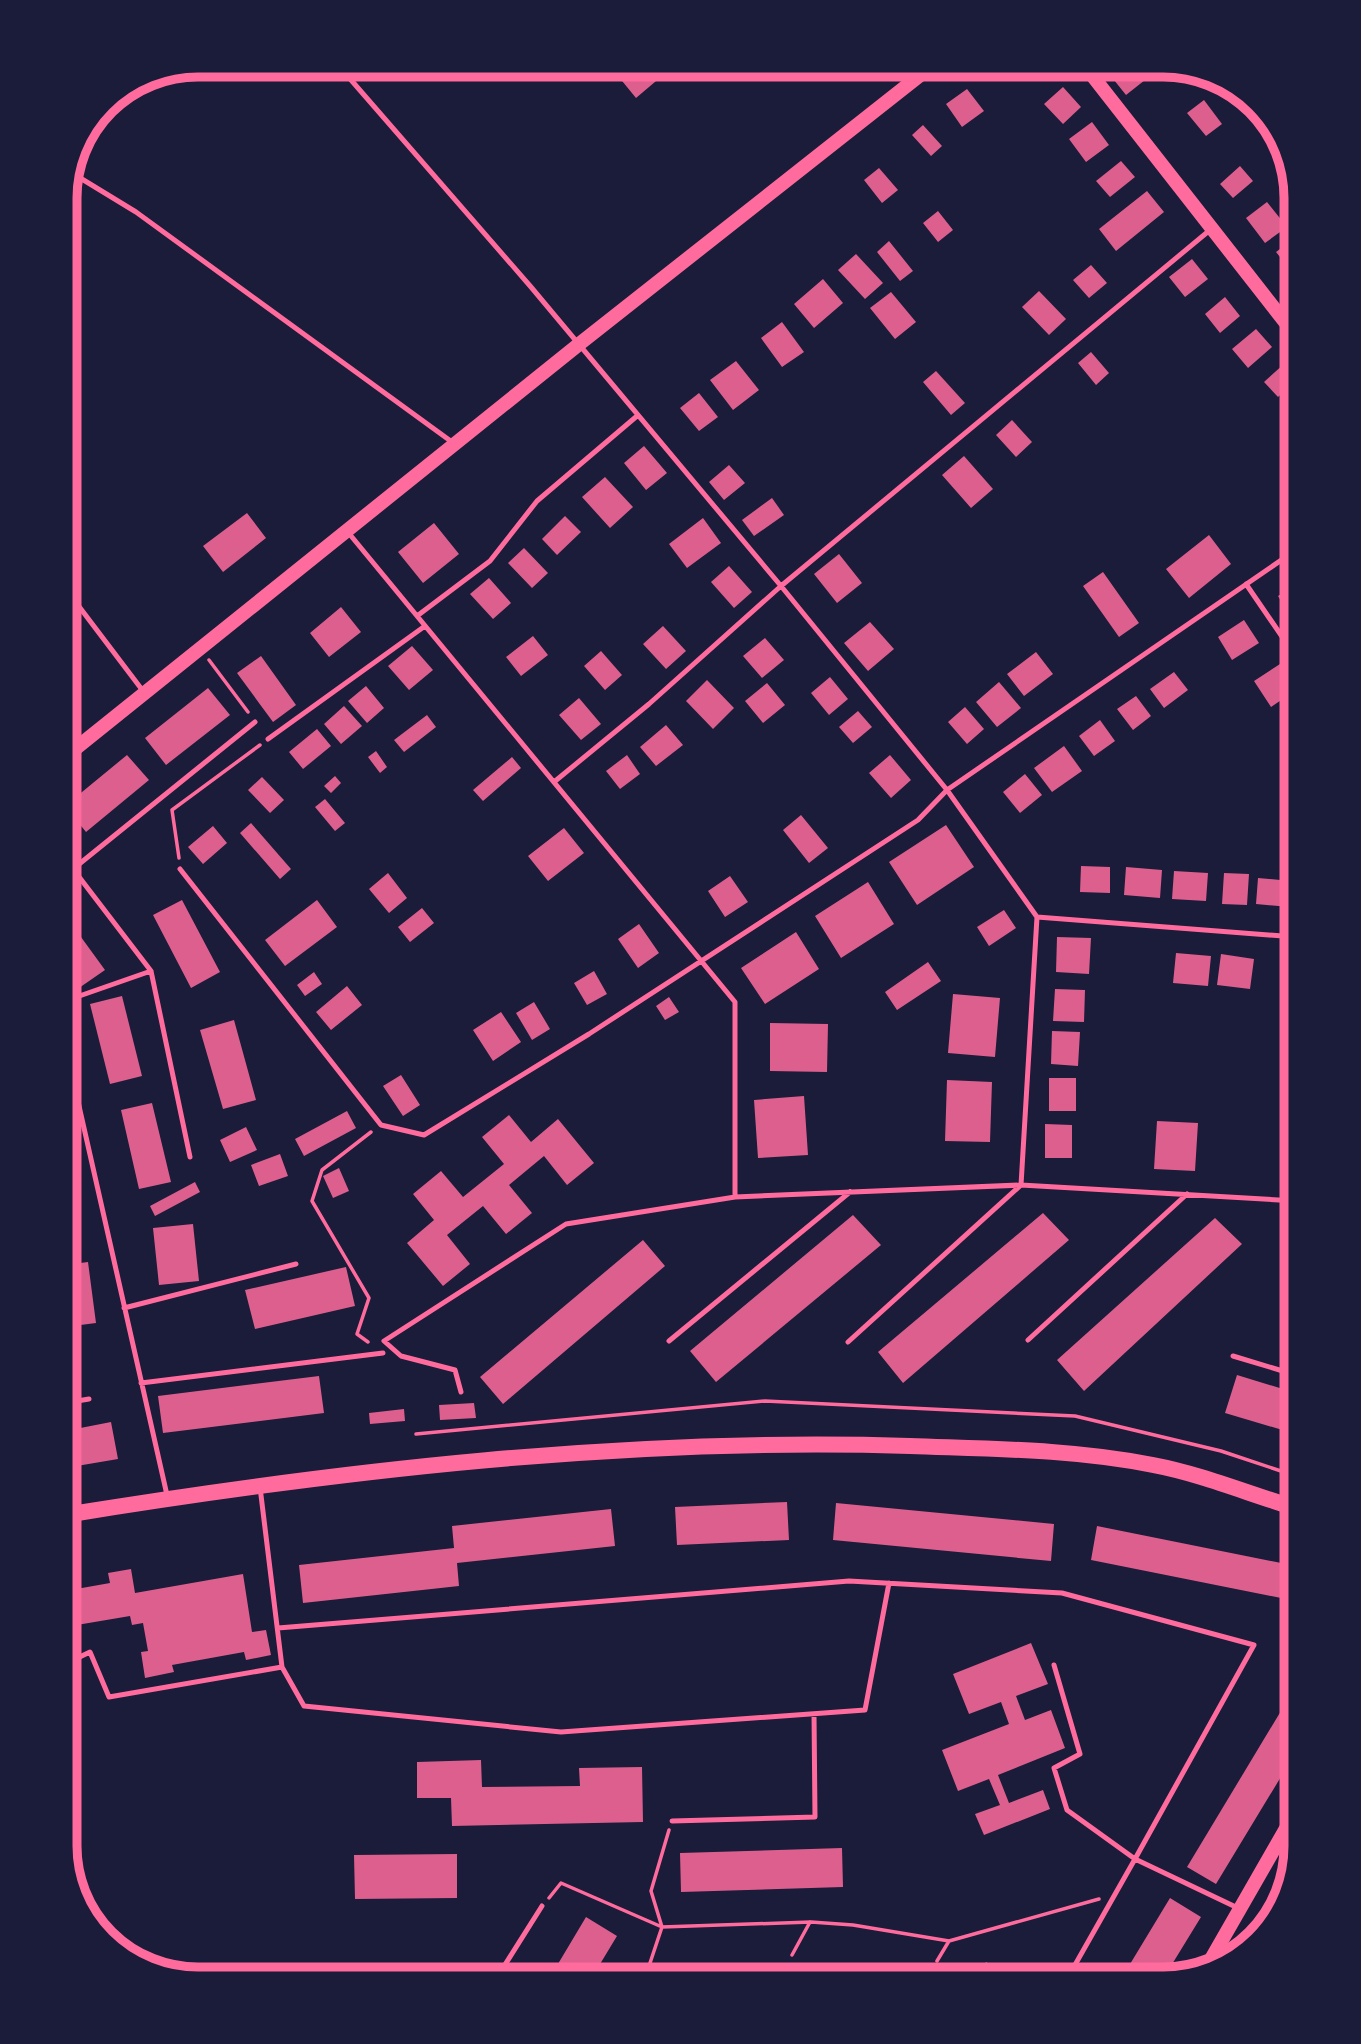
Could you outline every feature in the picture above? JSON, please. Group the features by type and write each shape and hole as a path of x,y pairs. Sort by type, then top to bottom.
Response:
{"main road":[{"path":"77,747 578,345 918,77"},
{"path":"1093,77 1284,321"},
{"path":"77,1513 260,1485 499,1459 802,1443 1041,1451 1103,1456 1157,1465 1284,1504"},
{"path":"1213,1956 1284,1832"}],"lane":[{"path":"348,77 531,287 781,586 947,790 1038,917 1021,1185 848,1342"},
{"path":"79,177 136,212 455,444"},
{"path":"554,782 649,704 781,586 1212,228"},
{"path":"417,616 489,561 537,501 637,416"},
{"path":"346,530 735,1002 736,1197"},
{"path":"180,869 381,1125 424,1135 589,1034 918,820 947,790 1284,558"},
{"path":"1246,584 1284,639"},
{"path":"77,604 144,694"},
{"path":"268,739 425,626"},
{"path":"77,866 255,722"},
{"path":"77,874 151,971 190,1157"},
{"path":"1038,917 1284,936"},
{"path":"77,997 151,971"},
{"path":"77,1098 168,1498"},
{"path":"461,1392 455,1370 401,1356 384,1341 566,1224 736,1197 1021,1185 1284,1200"},
{"path":"669,1342 850,1192"},
{"path":"1028,1340 1187,1194"},
{"path":"124,1308 296,1264"},
{"path":"141,1383 383,1353"},
{"path":"1233,1356 1284,1371"},
{"path":"77,1401 89,1399"},
{"path":"260,1485 282,1667 304,1706 561,1732 864,1710 889,1583"},
{"path":"278,1629 849,1581 1062,1593 1254,1645 1074,1967"},
{"path":"77,1658 90,1652 109,1697 282,1667"},
{"path":"1054,1665 1080,1754 1055,1768 1067,1810 1135,1859 1240,1909"},
{"path":"672,1821 815,1817 814,1714"},
{"path":"504,1967 542,1906"}],"path":[{"path":"381,1125 322,1170 312,1201 369,1298 357,1334 383,1353"},
{"path":"416,1434 765,1401 1075,1416 1221,1451 1284,1472"},
{"path":"648,1967 662,1927 651,1891 672,1821"},
{"path":"542,1906 561,1883 662,1927 810,1922 853,1925 949,1941 1068,1910 1117,1892"},
{"path":"786,1966 810,1922"},
{"path":"933,1967 949,1941"}],"shaded area":[{"path":"1281,1875 1268,1907 1246,1934"}],"building":[{"path":"619,77 661,77 636,98"},
{"path":"1112,77 1149,77 1126,95"},
{"path":"1063,87 1081,107 1063,124 1044,104"},
{"path":"967,89 984,111 962,127 946,104"},
{"path":"1204,100 1222,124 1206,136 1187,113"},
{"path":"1092,122 1109,145 1086,162 1069,139"},
{"path":"923,125 942,146 931,156 912,135"},
{"path":"1121,161 1135,177 1110,197 1096,181"},
{"path":"1240,166 1253,181 1233,198 1220,184"},
{"path":"879,168 898,190 882,203 864,180"},
{"path":"1147,191 1164,212 1116,251 1099,229"},
{"path":"1267,202 1284,223 1284,229 1265,243 1246,218"},
{"path":"938,211 953,230 938,242 923,223"},
{"path":"889,241 913,271 900,281 877,252"},
{"path":"1284,246 1284,262 1276,252"},
{"path":"856,254 883,283 865,299 838,270"},
{"path":"1192,259 1208,279 1185,297 1169,277"},
{"path":"1091,265 1107,283 1089,298 1073,280"},
{"path":"823,279 843,303 814,328 794,304"},
{"path":"1039,291 1066,319 1049,335 1022,307"},
{"path":"891,292 916,322 895,339 870,308"},
{"path":"1225,297 1240,316 1220,333 1205,314"},
{"path":"782,322 804,352 782,367 761,338"},
{"path":"1256,329 1272,347 1248,368 1232,349"},
{"path":"1091,352 1109,373 1096,385 1078,363"},
{"path":"736,361 759,390 733,410 710,380"},
{"path":"1284,364 1284,392 1278,397 1264,382"},
{"path":"936,371 965,403 951,415 923,382"},
{"path":"699,393 718,417 699,431 680,408"},
{"path":"1012,420 1032,442 1016,457 996,435"},
{"path":"644,446 667,473 646,490 624,463"},
{"path":"964,456 993,489 971,508 942,475"},
{"path":"729,465 745,483 724,500 709,482"},
{"path":"605,477 633,507 610,528 582,497"},
{"path":"772,498 784,515 754,536 742,520"},
{"path":"247,513 266,538 223,572 203,546"},
{"path":"565,516 581,532 557,555 542,539"},
{"path":"703,518 721,543 687,568 669,544"},
{"path":"434,523 459,554 423,583 398,552"},
{"path":"1209,535 1231,564 1189,598 1166,569"},
{"path":"524,548 548,573 532,588 508,563"},
{"path":"839,554 862,583 837,603 814,574"},
{"path":"729,566 752,592 734,608 711,582"},
{"path":"1103,572 1139,623 1119,637 1083,586"},
{"path":"489,578 511,603 493,619 470,594"},
{"path":"1284,592 1284,606 1278,596"},
{"path":"341,607 361,632 329,657 310,633"},
{"path":"1244,620 1259,643 1232,660 1218,637"},
{"path":"870,622 894,649 868,671 844,643"},
{"path":"663,626 686,651 666,669 643,644"},
{"path":"533,636 548,655 521,676 506,657"},
{"path":"765,638 784,660 762,678 743,656"},
{"path":"412,646 433,670 409,690 388,666"},
{"path":"601,651 622,675 605,690 584,666"},
{"path":"1036,652 1053,674 1024,696 1007,674"},
{"path":"261,656 296,705 273,722 237,673"},
{"path":"1280,664 1284,670 1284,698 1271,707 1254,681"},
{"path":"1174,672 1188,690 1164,708 1150,689"},
{"path":"830,677 848,699 829,715 811,693"},
{"path":"707,680 734,708 713,729 686,701"},
{"path":"999,682 1021,708 997,727 976,702"},
{"path":"767,683 785,705 763,723 745,701"},
{"path":"366,686 384,708 367,723 348,701"},
{"path":"208,688 230,715 166,765 145,738"},
{"path":"1136,696 1151,716 1133,730 1117,709"},
{"path":"579,698 601,724 581,740 559,715"},
{"path":"344,706 362,726 341,744 324,724"},
{"path":"965,707 984,729 967,744 948,722"},
{"path":"858,711 872,727 853,743 839,727"},
{"path":"427,715 436,727 404,752 394,740"},
{"path":"1100,720 1115,741 1094,756 1079,736"},
{"path":"666,725 683,745 656,766 640,747"},
{"path":"317,729 331,746 303,769 289,752"},
{"path":"1064,746 1082,771 1052,792 1034,768"},
{"path":"376,751 387,767 380,773 368,757"},
{"path":"127,755 149,780 86,832 77,821 77,796"},
{"path":"627,755 640,774 620,789 606,771"},
{"path":"890,755 911,780 891,798 869,773"},
{"path":"512,757 521,768 483,801 473,790"},
{"path":"1025,774 1042,795 1020,813 1003,792"},
{"path":"335,776 341,783 331,793 324,786"},
{"path":"262,777 284,800 270,813 248,790"},
{"path":"325,799 345,823 335,831 315,807"},
{"path":"801,815 828,848 809,863 783,830"},
{"path":"251,823 291,869 280,879 240,833"},
{"path":"946,825 974,867 917,905 889,862"},
{"path":"213,826 227,843 203,864 188,847"},
{"path":"564,828 584,853 548,881 528,856"},
{"path":"1081,866 1110,867 1110,893 1080,892"},
{"path":"1126,867 1162,870 1160,898 1124,895"},
{"path":"1174,871 1208,873 1206,901 1172,899"},
{"path":"388,873 407,898 389,913 369,889"},
{"path":"1224,873 1249,874 1247,905 1222,904"},
{"path":"730,876 748,902 725,917 708,891"},
{"path":"1258,878 1284,880 1284,906 1256,904"},
{"path":"868,882 894,924 841,958 815,916"},
{"path":"182,900 220,972 191,988 153,915"},
{"path":"317,900 337,927 285,966 265,940"},
{"path":"422,908 434,923 410,942 398,927"},
{"path":"1004,910 1016,928 989,946 977,927"},
{"path":"639,924 659,953 638,968 618,939"},
{"path":"77,932 105,970 79,988 77,985"},
{"path":"796,932 819,969 765,1004 741,968"},
{"path":"1057,937 1091,938 1089,974 1056,972"},
{"path":"1176,953 1211,956 1208,986 1173,983"},
{"path":"1221,954 1254,959 1250,989 1217,985"},
{"path":"928,962 941,981 897,1010 885,992"},
{"path":"594,971 607,994 587,1005 574,983"},
{"path":"314,972 322,984 305,996 297,985"},
{"path":"347,986 362,1005 331,1030 316,1012"},
{"path":"1055,989 1085,990 1084,1022 1053,1021"},
{"path":"953,994 1000,998 995,1057 948,1053"},
{"path":"122,996 142,1076 110,1084 90,1004"},
{"path":"669,997 679,1012 665,1020 656,1006"},
{"path":"534,1002 550,1029 532,1040 516,1013"},
{"path":"501,1012 521,1042 493,1061 473,1030"},
{"path":"234,1020 256,1100 223,1109 200,1030"},
{"path":"770,1023 828,1024 827,1072 770,1071"},
{"path":"1052,1031 1080,1032 1078,1066 1051,1064"},
{"path":"401,1075 420,1105 403,1116 383,1086"},
{"path":"1049,1078 1076,1078 1076,1111 1049,1111"},
{"path":"947,1080 992,1082 990,1142 945,1141"},
{"path":"804,1096 808,1155 758,1158 754,1100"},
{"path":"152,1103 171,1182 139,1189 121,1110"},
{"path":"347,1111 356,1128 304,1156 295,1139"},
{"path":"509,1115 531,1142 558,1119 594,1163 567,1185 544,1156 509,1185 532,1213 506,1234 483,1206 447,1235 470,1264 443,1286 407,1243 434,1220 413,1194 441,1171 463,1197 504,1164 482,1137"},
{"path":"1157,1121 1198,1123 1195,1171 1154,1169"},
{"path":"1045,1124 1072,1125 1072,1158 1045,1158"},
{"path":"246,1127 257,1150 230,1162 220,1140"},
{"path":"280,1154 288,1176 259,1186 251,1165"},
{"path":"339,1168 349,1191 333,1198 323,1176"},
{"path":"195,1182 200,1192 155,1216 150,1206"},
{"path":"1043,1213 1069,1240 903,1383 878,1352"},
{"path":"853,1215 881,1245 716,1382 690,1351"},
{"path":"1215,1218 1242,1244 1084,1391 1057,1360"},
{"path":"193,1224 199,1281 159,1285 153,1228"},
{"path":"643,1240 665,1266 503,1404 480,1377"},
{"path":"88,1262 96,1323 77,1325 77,1263"},
{"path":"346,1267 355,1306 255,1329 245,1290"},
{"path":"1237,1375 1284,1389 1284,1430 1225,1413"},
{"path":"319,1376 324,1413 163,1433 158,1396"},
{"path":"474,1403 476,1418 440,1420 439,1405"},
{"path":"404,1409 405,1421 370,1424 369,1413"},
{"path":"111,1422 118,1459 77,1466 77,1429"},
{"path":"787,1502 789,1540 677,1545 675,1507"},
{"path":"836,1503 1054,1524 1051,1561 833,1540"},
{"path":"611,1509 615,1546 457,1563 459,1586 303,1603 299,1565 454,1548 452,1526"},
{"path":"1097,1526 1284,1564 1284,1599 1091,1560"},
{"path":"131,1569 135,1593 243,1574 252,1632 266,1630 271,1655 246,1660 244,1652 172,1665 174,1672 145,1678 141,1652 148,1651 143,1623 132,1625 130,1616 77,1625 77,1589 110,1583 108,1573"},
{"path":"1031,1643 1048,1684 1016,1696 1025,1720 1051,1710 1065,1748 998,1775 1009,1803 1043,1790 1050,1809 984,1835 975,1814 1000,1805 989,1779 958,1791 942,1750 1009,1724 1001,1702 969,1714 953,1674"},
{"path":"1284,1706 1284,1772 1216,1884 1187,1867"},
{"path":"481,1760 482,1787 580,1786 579,1768 642,1767 643,1822 452,1826 451,1798 417,1798 417,1762"},
{"path":"842,1848 843,1887 681,1892 680,1853"},
{"path":"457,1854 457,1898 355,1899 354,1855"},
{"path":"1170,1898 1201,1917 1171,1967 1128,1967"},
{"path":"586,1917 617,1936 598,1967 556,1967"}]}
